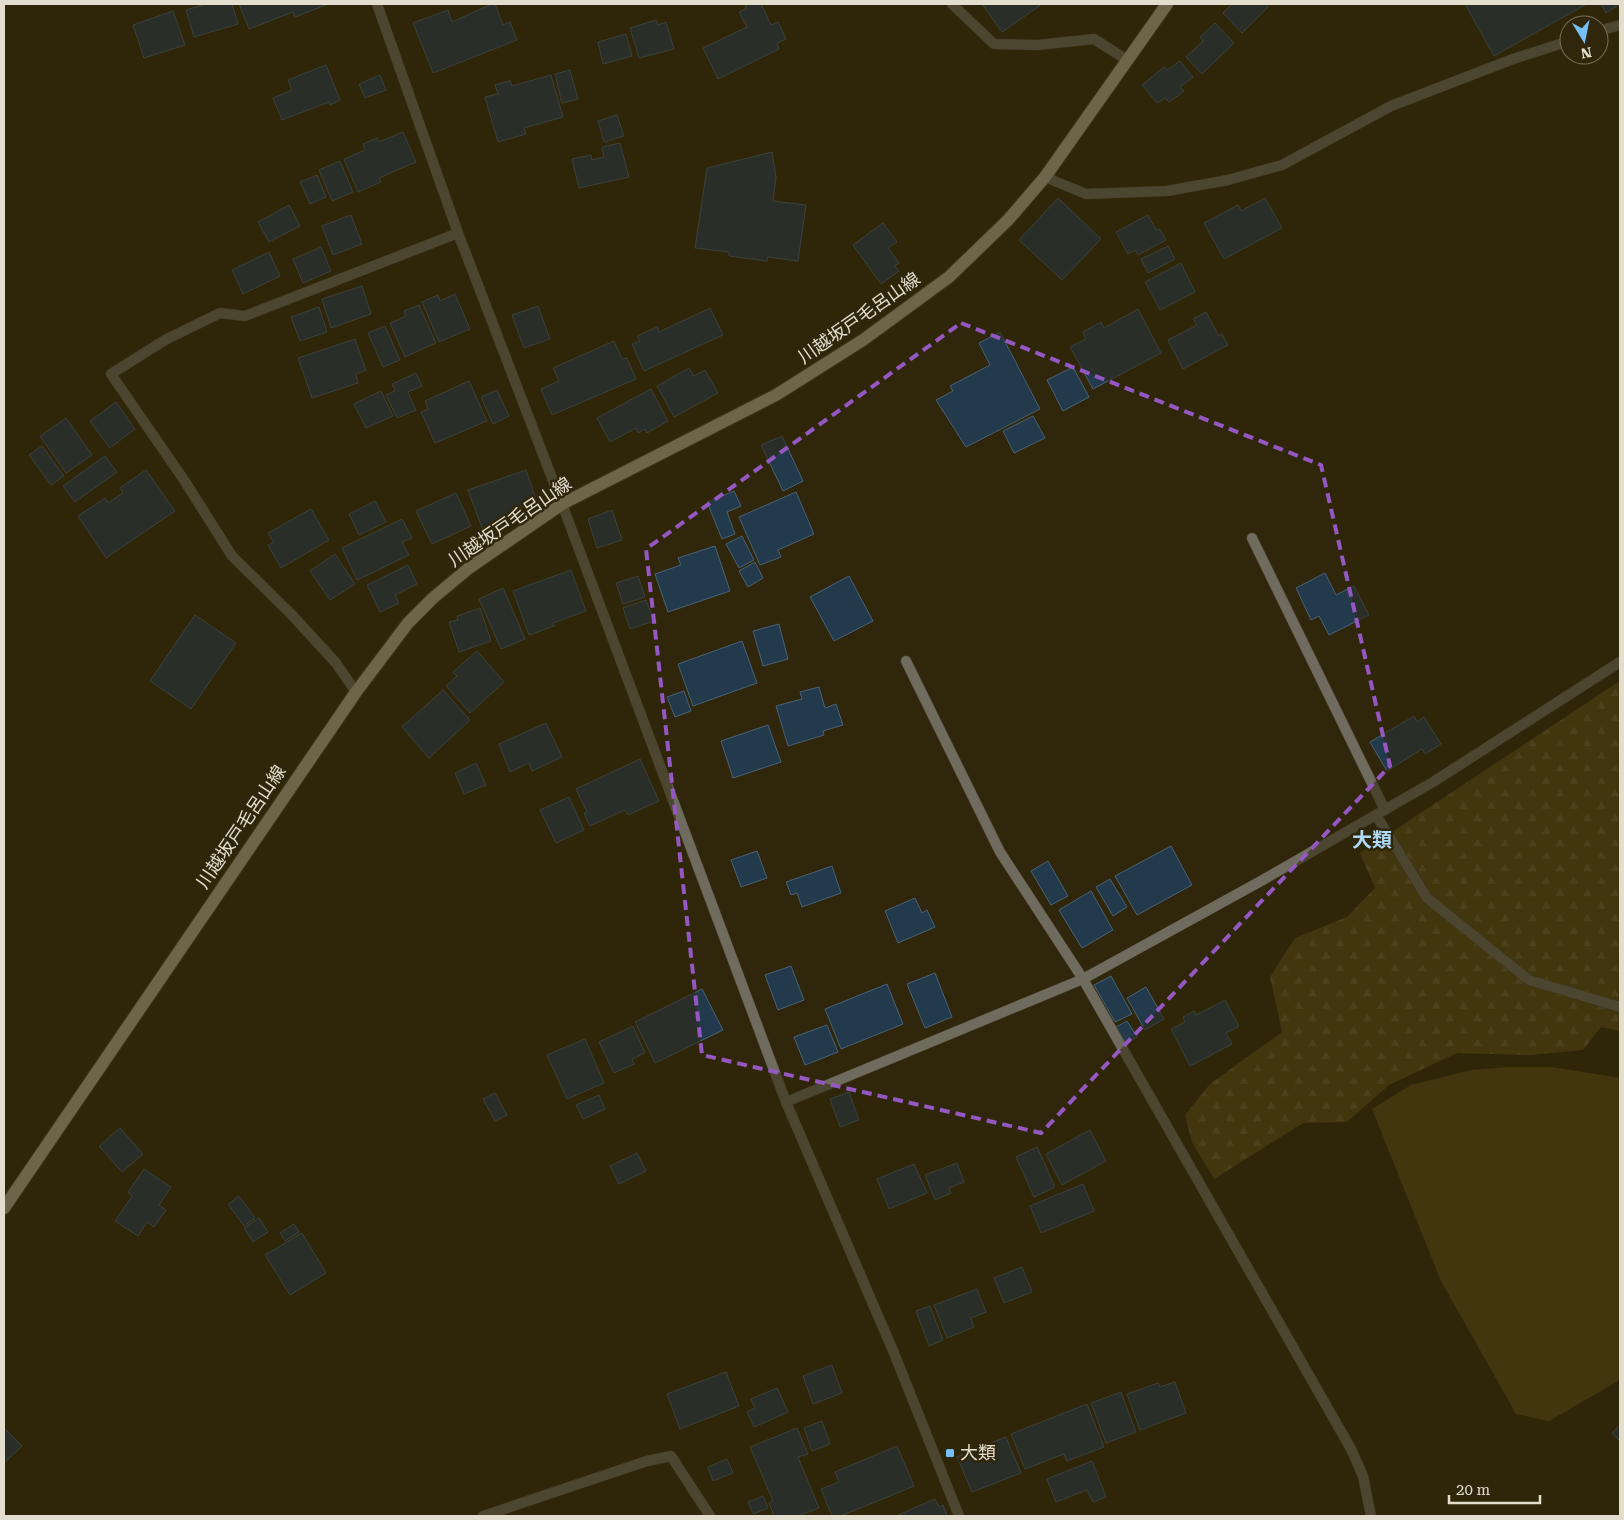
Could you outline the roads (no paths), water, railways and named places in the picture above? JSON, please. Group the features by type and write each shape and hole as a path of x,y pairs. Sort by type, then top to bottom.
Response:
{"main road":[{"name":"川越坂戸毛呂山線","path":"4,1208 356,692 408,624 433,598 469,568 562,504 776,395 863,340 949,277 1008,220 1045,177 1167,4"}],"street":[{"path":"377,4 458,233 562,504 786,1102 894,1353 959,1516"},
{"path":"952,4 994,44 1037,44 1094,39 1127,60"},
{"path":"1045,177 1086,194 1167,192 1228,180 1282,164 1391,106 1513,59 1559,44"},
{"path":"356,692 336,663 292,615 232,556 184,480 111,374 165,340 220,313 244,316 458,233"},
{"path":"1252,538 1381,812 1427,898 1528,980 1620,1007"},
{"path":"906,661 1000,852 1083,979 1351,1449 1363,1476 1371,1516"},
{"path":"786,1102 1083,979 1433,782 1620,662"},
{"path":"483,1516 647,1462 671,1456 710,1516"}],"place":[{"name":"大類","path":"950,1453"}],"district":[{"name":"大類","path":"1372,840"}]}
